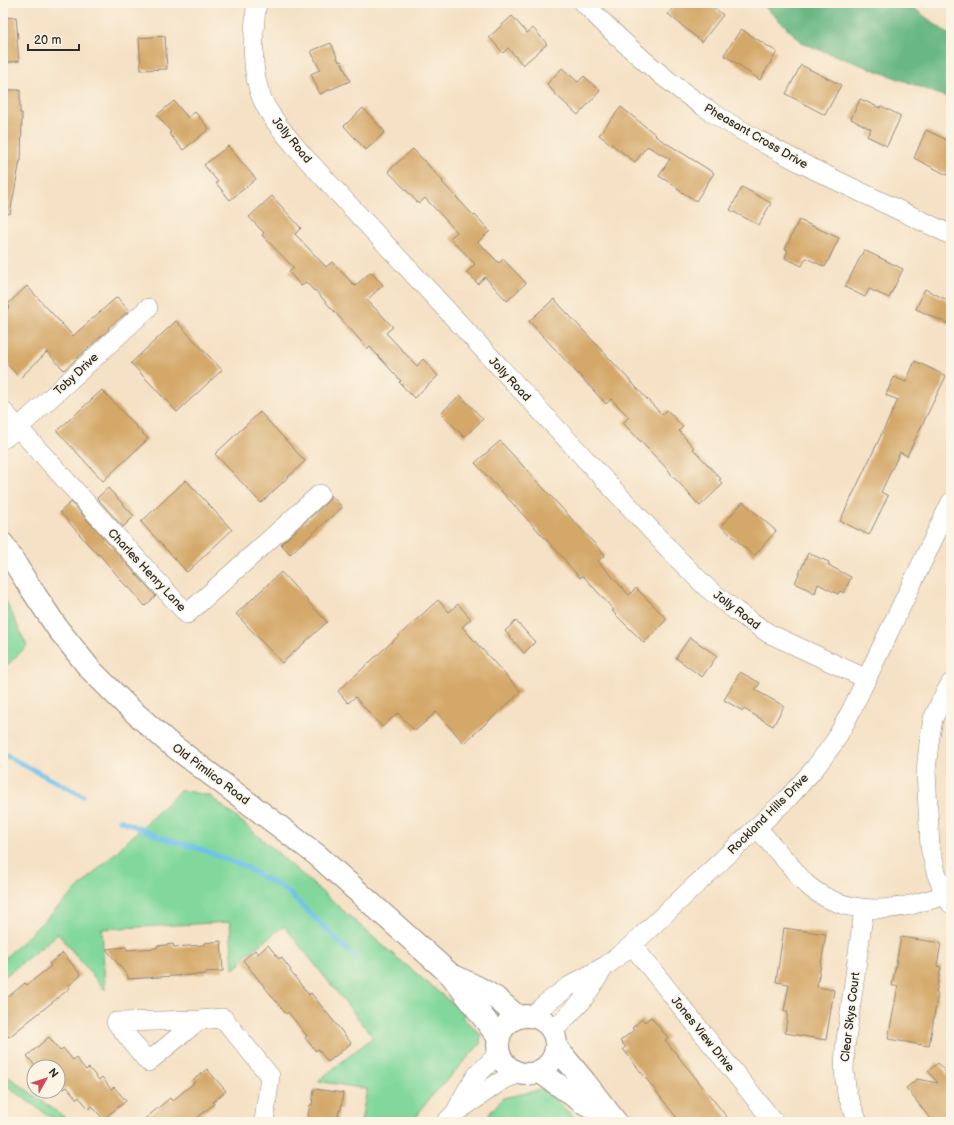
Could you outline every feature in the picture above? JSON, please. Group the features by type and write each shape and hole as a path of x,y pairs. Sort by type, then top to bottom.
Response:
{"street":[{"name":"Jolly Road","path":"258,3 256,8 253,39 255,76 263,101 278,126 299,151 679,560 706,587 736,611 768,633 867,679"},
{"name":"Pheasant Cross Drive","path":"584,3 609,29 641,58 675,86 713,112 797,161 951,235"},
{"name":"Toby Drive","path":"3,439 18,428 148,308"},
{"name":"Charles Henry Lane","path":"3,411 187,614 320,494"},
{"name":"Rockland Hills Drive","path":"525,1016 545,1004 568,987 606,965 632,945 789,797 815,768 834,741 851,711 951,502"},
{"name":"Old Pimlico Road","path":"3,544 58,629 90,669 126,705 168,742 317,855 451,975 499,1045"},
{"path":"757,827 805,882 821,894 840,904 864,909 886,909 949,897 936,872 930,847 926,771 933,719 951,683"},
{"name":"Clear Skys Court","path":"858,1122 847,1094 844,1072 845,1048 864,909"},
{"name":"Jones View Drive","path":"632,945 774,1122"},
{"name":"Rockland Hills Drive","path":"555,1039 606,965"},
{"name":"Old Pimlico Road","path":"451,975 479,988 525,1016"},
{"path":"450,1117 477,1075 499,1045 502,1031 506,1025 512,1020 525,1016 538,1018 549,1026 555,1039 614,1120"},
{"path":"199,1020 223,1018 270,1076 264,1122"},
{"path":"450,1117 507,1078 530,1072 549,1064 555,1053 555,1039"},
{"path":"499,1045 505,1064 510,1068 530,1072 614,1120"}],"green space":[{"path":"761,3 907,3 951,36 951,99 804,44"},
{"path":"3,595 27,646 3,669"},
{"path":"181,790 210,796 248,827 388,950 465,1014 462,1017 481,1035 480,1044 429,1099 412,1122 361,1122 367,1089 318,1081 373,1037 284,926 241,959 241,964 233,969 230,922 102,929 105,990 58,934 3,978 3,960"},
{"path":"3,1073 26,1090 26,1099 39,1099 71,1122 57,1122 3,1083"},
{"path":"544,1089 579,1122 482,1122 503,1098"}],"building":[{"path":"677,3 708,3 723,15 702,42 668,14"},
{"path":"512,16 527,33 533,28 547,44 523,65 508,48 503,53 489,37"},
{"path":"16,17 19,61 3,63 3,18"},
{"path":"741,29 777,52 760,80 724,55"},
{"path":"165,36 167,69 141,70 139,38"},
{"path":"331,43 339,62 341,61 350,81 320,94 311,74 320,70 311,51"},
{"path":"801,65 841,85 825,115 786,94"},
{"path":"562,68 578,82 584,76 600,91 578,115 556,95 547,84"},
{"path":"3,90 20,90 20,113 22,113 21,161 10,214 3,213"},
{"path":"860,99 880,108 881,106 901,116 887,146 867,136 871,129 851,119"},
{"path":"174,101 188,118 195,112 209,129 183,150 157,115"},
{"path":"621,107 656,135 655,136 714,173 696,201 659,176 670,159 647,146 635,162 599,135"},
{"path":"363,108 385,132 366,150 344,126"},
{"path":"926,130 951,142 951,177 914,158"},
{"path":"228,146 256,179 230,200 204,165"},
{"path":"413,149 443,181 442,182 490,231 478,242 499,263 503,259 526,283 507,301 485,277 478,284 467,272 475,264 450,238 457,232 425,198 419,204 388,171"},
{"path":"742,187 771,203 759,225 730,210"},
{"path":"272,196 301,228 295,234 326,267 332,262 355,286 371,272 383,285 367,300 393,327 386,333 417,366 423,359 438,376 414,398 399,382 401,381 370,347 368,349 315,290 314,291 306,282 301,286 289,272 294,268 262,235 264,233 249,217"},
{"path":"799,220 839,238 825,267 806,258 802,266 785,258 788,250 785,249"},
{"path":"864,250 903,269 889,298 869,289 865,297 845,287"},
{"path":"27,286 73,336 117,297 129,311 108,328 109,329 64,370 47,352 20,378 3,360 3,313 10,307 8,304"},
{"path":"925,289 951,302 951,325 916,309"},
{"path":"554,299 662,415 667,410 683,427 679,431 694,448 693,449 721,479 719,480 723,484 700,506 623,423 629,417 611,399 606,404 529,321"},
{"path":"176,321 222,370 177,412 131,363"},
{"path":"915,361 946,376 907,456 900,452 881,492 888,496 869,535 840,521 898,400 886,395 894,377 906,382"},
{"path":"102,390 148,439 103,481 57,431"},
{"path":"460,395 483,419 464,437 441,413"},
{"path":"260,412 305,461 261,503 215,454"},
{"path":"500,441 605,555 598,561 629,595 636,588 667,619 644,643 612,611 614,610 583,576 580,578 475,463"},
{"path":"186,480 232,530 187,572 141,522"},
{"path":"108,488 134,516 123,527 97,498"},
{"path":"331,495 342,507 290,554 281,544 327,502"},
{"path":"71,502 156,596 145,606 60,512"},
{"path":"743,502 776,531 754,556 721,526"},
{"path":"808,553 829,562 828,565 851,577 844,593 840,591 838,594 818,584 815,593 795,583"},
{"path":"281,572 327,622 282,663 236,614"},
{"path":"438,600 449,612 458,604 471,619 462,627 521,692 464,743 436,712 415,731 398,713 382,727 355,697 348,703 338,691"},
{"path":"516,621 535,642 524,653 505,631"},
{"path":"690,637 717,656 702,677 676,658"},
{"path":"740,672 760,683 755,690 784,706 773,726 744,709 743,711 724,700"},
{"path":"784,928 826,934 817,987 834,990 826,1040 785,1033 788,1011 784,1011 789,984 776,982"},
{"path":"901,937 941,943 937,966 941,967 936,993 938,993 929,1046 888,1039 898,986 892,986"},
{"path":"221,941 223,971 206,972 206,974 128,979 128,976 106,949 126,947 127,950 157,948 157,946 173,944 174,947 204,945 204,943"},
{"path":"268,945 279,959 281,957 309,995 311,993 351,1043 328,1062 318,1049 316,1051 305,1038 307,1036 288,1012 286,1014 243,960 255,950 258,954"},
{"path":"63,953 81,975 68,986 70,988 9,1037 3,1030 3,1001 25,983 27,985 51,966 49,964"},
{"path":"651,1017 668,1038 665,1040 731,1122 680,1122 623,1049 626,1047 620,1041 634,1030 632,1028 642,1019 645,1022"},
{"path":"49,1037 60,1051 63,1048 73,1060 76,1058 86,1070 89,1068 99,1080 102,1077 111,1089 114,1087 126,1101 103,1119 92,1106 89,1109 79,1097 77,1099 66,1088 66,1059 29,1059 27,1056"},
{"path":"938,1063 951,1079 951,1116 943,1122 933,1122 906,1088 917,1079 938,1083 928,1071"},
{"path":"207,1069 226,1091 213,1102 214,1104 192,1122 141,1122 170,1098 172,1101 195,1082 193,1080"},
{"path":"314,1089 343,1093 341,1110 339,1110 337,1122 307,1121 310,1105 312,1105"}],"waterway":[{"path":"3,754 83,796"},
{"path":"120,820 162,838 194,847 242,865 287,891 356,958"}]}
